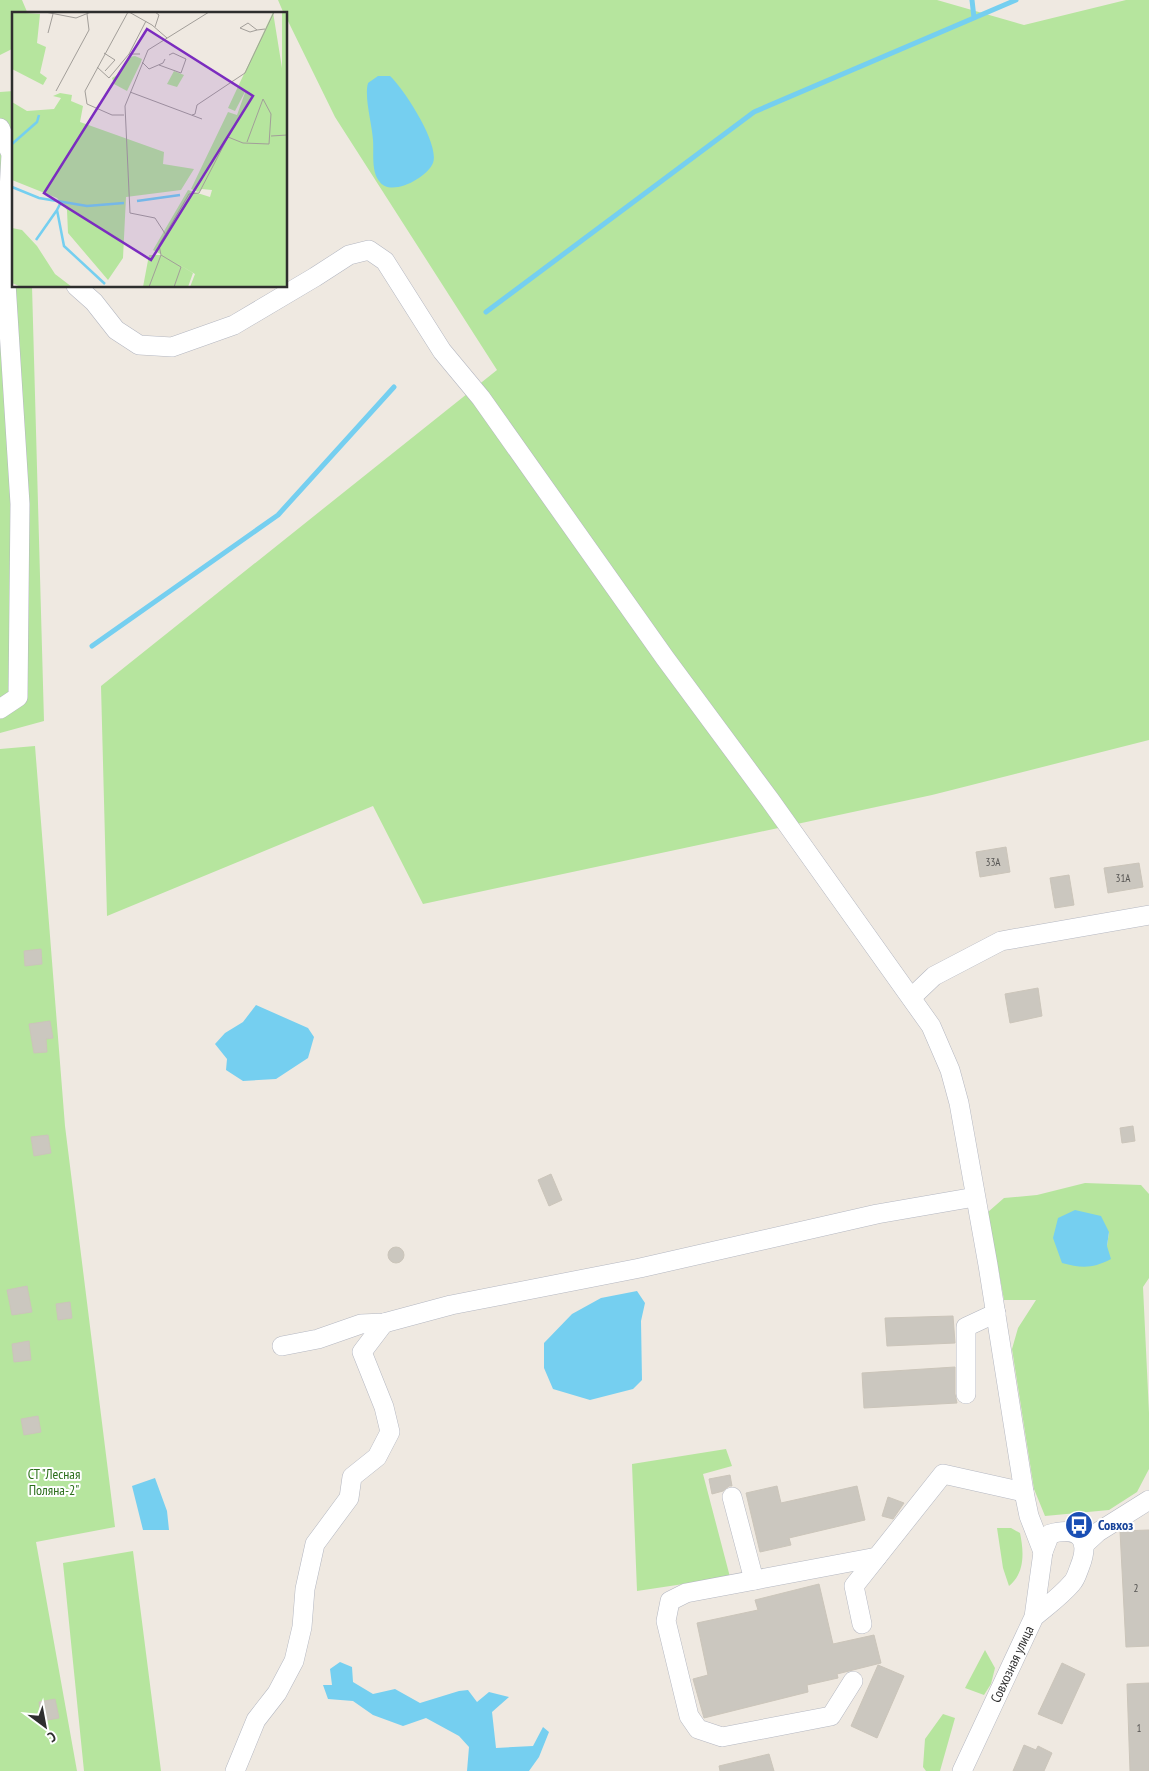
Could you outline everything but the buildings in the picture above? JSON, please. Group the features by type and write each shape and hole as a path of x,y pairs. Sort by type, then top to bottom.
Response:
{"street":[{"path":"0,128 11,154 9,269 20,504 18,697 0,708"},
{"path":"78,288 94,302 116,330 138,345 172,347 234,325 349,255 369,250 385,261 442,350 481,398 665,658 770,800 931,1026 950,1070 959,1103 996,1314 1024,1492 1029,1516 1043,1552"},
{"path":"912,997 934,976 1001,942 1149,915"},
{"path":"282,1346 318,1338 361,1324 384,1323 451,1305 640,1268 877,1214 975,1197"},
{"path":"966,1394 966,1327 996,1314"},
{"path":"236,1771 256,1720 277,1692 294,1661 302,1627 305,1590 315,1544 349,1498 352,1477 377,1458 390,1432 384,1407 362,1352 384,1323"},
{"path":"862,1624 854,1586 943,1474 1024,1492"},
{"path":"732,1496 754,1580"},
{"path":"1085,1544 1098,1532 1149,1500"},
{"path":"1034,1617 1074,1582 1084,1557 1085,1544 1076,1533 1060,1531 1050,1534 1043,1552"},
{"name":"Совхозная улица","path":"962,1771 1034,1617 1043,1552"},
{"path":"853,1681 831,1716 722,1737 698,1729 689,1716 666,1621 670,1601 686,1593 878,1557"}],"green space":[{"path":"0,0 22,0 27,12 12,12 12,49 0,55"},
{"path":"278,0 937,0 1024,25 1126,0 1149,0 1149,740 932,795 423,904 373,806 107,916 101,686 497,370 335,117 288,21 288,12 283,12"},
{"path":"12,91 12,288 32,288 44,721 0,733 0,92"},
{"name":"СТ \"Лесная Поляна-2\"","path":"35,746 65,1126 115,1527 36,1542 77,1771 0,1771 0,749"},
{"path":"1085,1183 1141,1185 1149,1194 1149,1278 1143,1287 1149,1413 1149,1469 1137,1492 1109,1510 1045,1516 1034,1489 1012,1349 1018,1328 1036,1300 1004,1300 988,1212 1004,1198 1037,1195","holes":["1109,1232 1107,1246 1053,1238"]},
{"path":"726,1449 732,1466 703,1474 730,1577 637,1591 632,1464"},
{"path":"997,1528 1011,1528 1020,1533 1022,1547 1021,1569 1009,1586 1003,1568"},
{"path":"133,1551 161,1771 84,1771 63,1563"},
{"path":"985,1650 995,1668 991,1684 984,1695 965,1688"},
{"path":"943,1714 955,1718 940,1771 926,1771 923,1767 925,1739"}],"water":[{"path":"378,76 390,76 404,92 426,131 434,154 433,163 424,175 399,187 384,186 376,177 375,172 367,89 368,83"},
{"path":"256,1005 308,1028 314,1037 308,1058 276,1079 243,1081 226,1070 227,1059 215,1044 225,1033 243,1022"},
{"path":"1075,1210 1101,1216 1109,1232 1107,1246 1111,1259 1098,1265 1086,1267 1062,1263 1053,1238 1058,1218"},
{"path":"637,1291 645,1303 641,1321 642,1380 633,1389 590,1400 553,1389 544,1368 544,1343 572,1314 601,1298"},
{"path":"155,1478 167,1511 169,1530 143,1530 132,1486"},
{"path":"340,1662 352,1667 353,1682 373,1694 395,1689 420,1703 468,1690 477,1702 489,1692 509,1697 492,1712 496,1748 533,1746 543,1727 549,1732 539,1757 529,1771 467,1771 469,1747 459,1736 426,1718 403,1726 373,1715 353,1701 328,1699 323,1685 332,1685 330,1669"}],"waterway":[{"path":"972,0 974,18"},
{"path":"486,312 754,112 1016,0"},
{"path":"92,646 278,515 394,387"}],"place":[{"name":"Совхоз","path":"1079,1525"}]}
